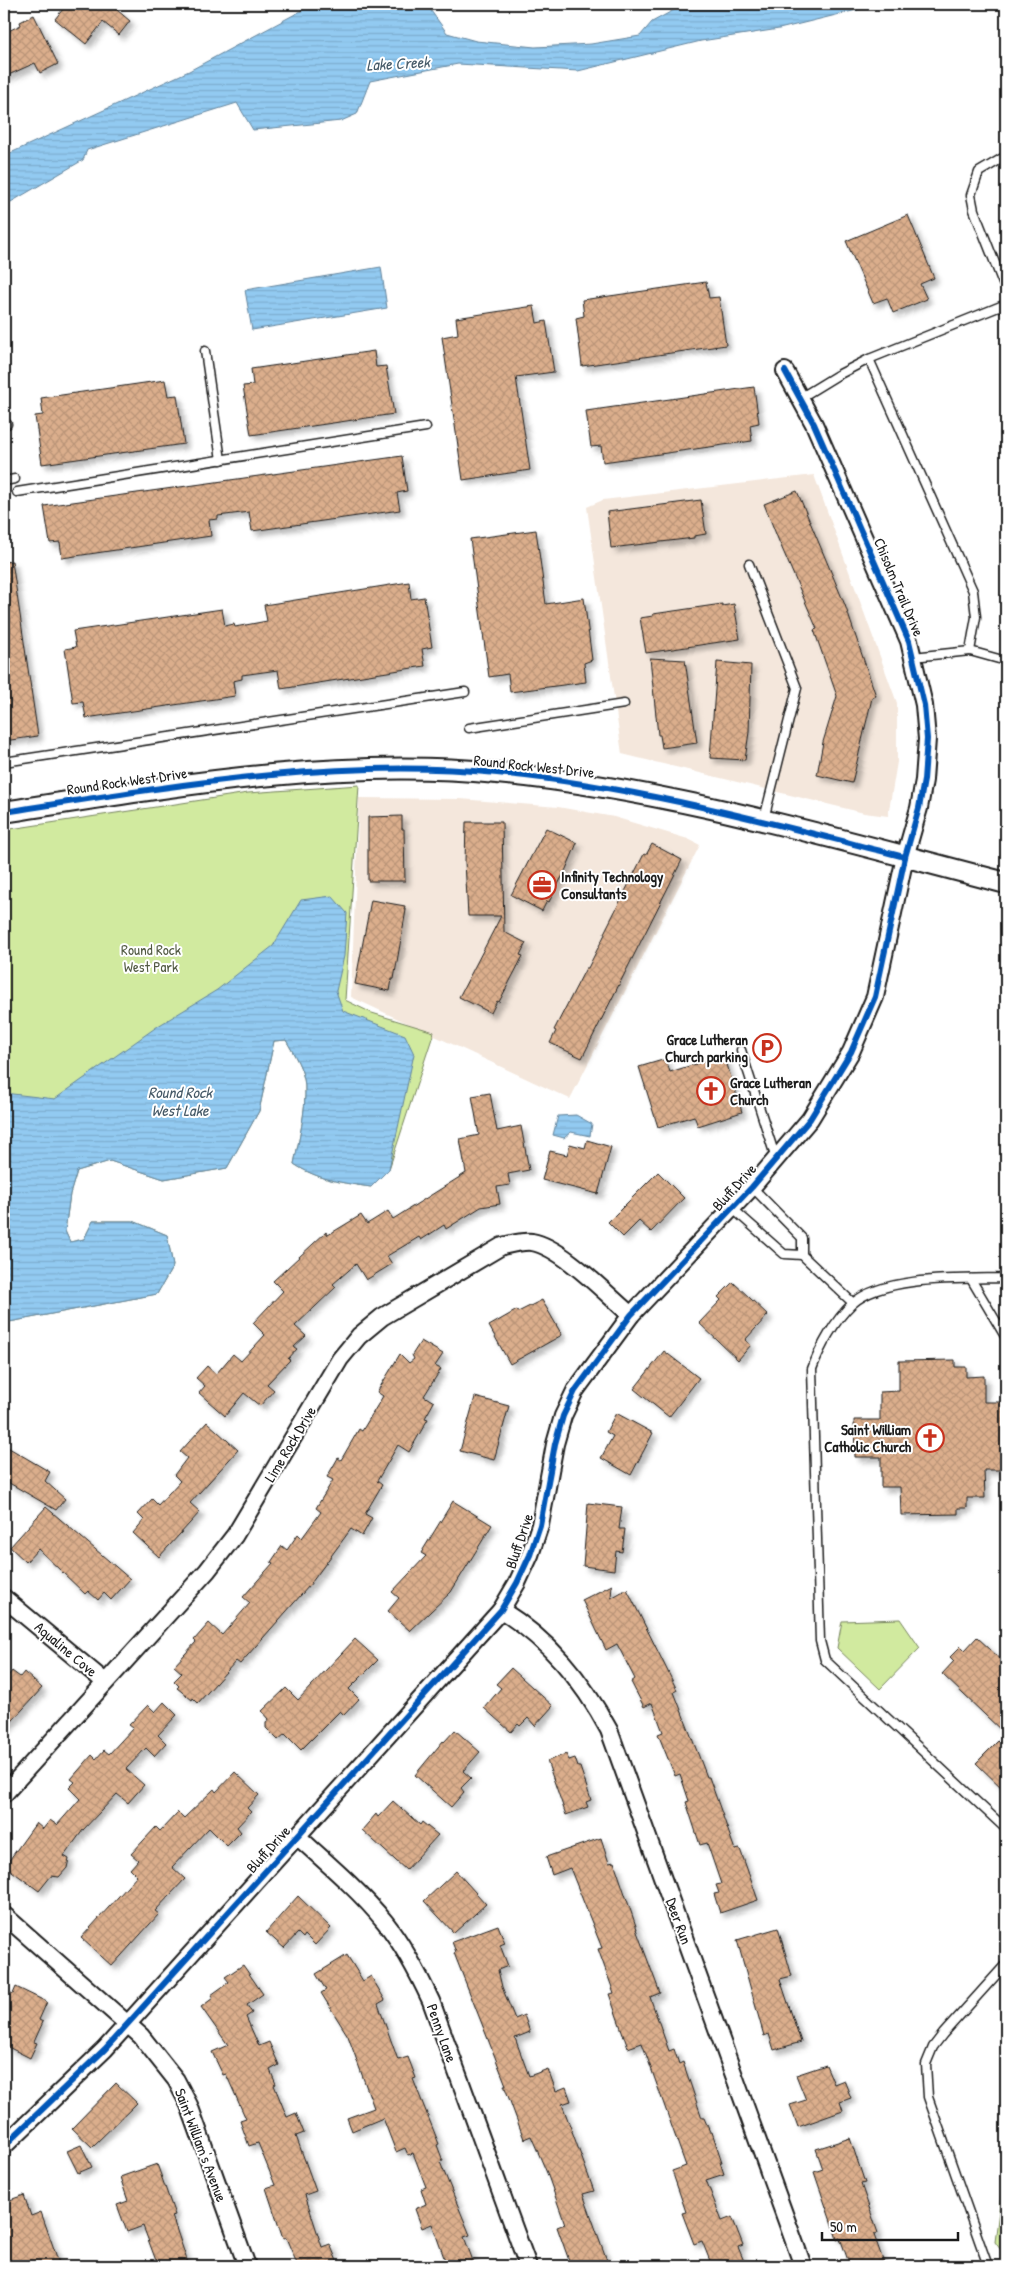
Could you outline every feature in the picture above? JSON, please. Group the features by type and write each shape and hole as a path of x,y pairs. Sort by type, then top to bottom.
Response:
{"street":[{"name":"Chisolm Trail Drive","path":"785,371 814,424 904,625 913,657 924,705 927,753 919,808 906,857"},
{"name":"Round Rock West Drive","path":"4,812 231,778 331,771 495,772 596,785 683,801 1006,883"},
{"name":"Bluff Drive","path":"4,2146 105,2049 501,1610 517,1583 535,1540 540,1525 555,1444 563,1416 575,1391 631,1316 752,1187 810,1119 854,1045 875,997 906,857"},
{"name":"Lime Rock Drive","path":"4,1794 207,1571 235,1535 340,1359 359,1336 382,1317 502,1246 517,1242 532,1242 558,1252 631,1316"},
{"name":"Aqualine Cove","path":"4,1598 105,1682"},
{"name":"Deer Run","path":"501,1610 525,1625 556,1654 594,1701 609,1730 803,2266"},
{"name":"Penny Lane","path":"297,1836 333,1868 384,1921 418,1973 528,2266"},
{"name":"Saint William's Avenue","path":"4,1915 142,2036 176,2080 189,2105 247,2266"}],"lane":[{"path":"1006,156 979,172 971,195 974,210 1006,292"},
{"path":"800,398 869,359 1006,304"},
{"path":"205,351 221,460"},
{"path":"869,359 973,591 976,617 970,651"},
{"path":"17,492 426,428"},
{"path":"4,481 15,479"},
{"path":"749,564 797,688 763,821"},
{"path":"913,657 970,651 1006,661"},
{"path":"4,762 465,692"},
{"path":"469,728 624,704"},
{"path":"741,1050 776,1159"},
{"path":"752,1187 802,1238 802,1255"},
{"path":"732,1208 784,1254 802,1255 853,1303"},
{"path":"1006,1278 925,1280 899,1284 875,1291 853,1303 819,1349 812,1369 820,1641 826,1660 1006,1829"},
{"path":"971,1279 1006,1338"},
{"path":"988,2266 928,2097 926,2064 933,2047 943,2034 1006,1964"}],"shaded area":[{"path":"814,475 897,703 897,762 888,816 864,813 622,754 587,507 603,500"},
{"path":"359,798 460,799 558,807 614,817 688,839 700,845 570,1099 351,997"}],"green space":[{"name":"Round Rock West Park","path":"359,785 345,1000 372,1013 434,1032 389,1169 371,1187 322,1177 294,1164 303,1116 305,1086 303,1074 286,1040 274,1041 259,1111 227,1168 164,1179 110,1161 77,1171 70,1194 65,1231 70,1242 84,1239 93,1221 133,1221 167,1235 173,1266 157,1294 4,1323 4,830 248,793"},
{"path":"900,1619 920,1648 880,1689 837,1648 842,1621"},
{"path":"1006,2193 1006,2257 995,2242 1001,2195"}],"water":[{"name":"Lake Creek","path":"314,4 426,4 447,33 476,41 535,47 591,44 640,36 652,22 685,4 881,4 779,29 701,41 578,71 458,64 370,81 357,114 341,121 253,130 237,103 87,150 83,160 4,206 4,156 189,71"},
{"path":"381,267 387,308 252,330 245,290"},
{"name":"Round Rock West Lake","path":"332,896 347,913 344,956 336,991 343,1011 405,1035 414,1054 389,1169 371,1187 322,1177 294,1164 303,1116 305,1086 303,1074 286,1040 274,1041 259,1111 227,1168 164,1179 110,1161 77,1171 70,1194 65,1231 70,1242 84,1239 93,1221 133,1221 167,1235 173,1266 157,1294 4,1323 4,1093 55,1099 158,1026 217,990 273,946 301,900"},
{"path":"576,1115 592,1124 590,1136 571,1132 564,1138 553,1135 558,1116"}],"building":[{"path":"67,4 110,4 130,21 119,35 103,22 86,44 55,19"},
{"path":"34,15 58,64 40,73 35,63 4,77 4,33 21,25 20,22"},
{"path":"908,215 934,278 920,284 927,299 893,313 887,298 873,303 846,241"},
{"path":"706,282 709,298 719,297 726,345 582,366 576,318 584,316 582,300"},
{"path":"534,306 537,323 546,321 554,372 516,377 530,470 463,480 442,337 458,334 456,318"},
{"path":"374,351 376,367 386,366 394,414 251,435 243,386 253,385 251,369"},
{"path":"165,380 168,396 177,395 184,444 42,464 35,416 43,415 41,398"},
{"path":"754,387 759,423 750,425 752,441 603,462 601,446 591,447 586,411"},
{"path":"402,456 407,491 397,493 400,510 252,531 249,512 218,516 218,519 209,520 211,536 62,558 60,542 50,543 44,506"},
{"path":"797,491 845,605 876,696 872,698 852,783 817,775 823,742 837,696 814,630 817,629 764,504"},
{"path":"701,500 706,534 694,536 694,538 611,548 607,512"},
{"path":"536,530 546,604 584,598 592,660 584,663 586,682 510,692 508,674 489,677 470,539"},
{"path":"12,561 38,736 4,741 4,562"},
{"path":"409,582 411,599 424,597 432,647 422,649 425,666 281,689 278,670 242,675 242,679 233,681 235,696 86,718 83,702 73,703 65,649 76,647 73,631 222,609 225,626 234,624 235,627 267,621 264,605"},
{"path":"722,604 722,606 734,604 740,639 646,653 640,618 653,616 653,614"},
{"path":"650,658 685,660 697,743 662,748 660,735 658,735"},
{"path":"717,662 751,665 749,732 745,760 710,758"},
{"path":"402,816 405,881 368,881 368,817"},
{"path":"466,822 502,822 504,932 526,943 520,955 523,956 499,1002 497,1001 491,1013 459,997 501,916 468,916 465,862"},
{"path":"546,828 577,843 566,869 549,902 547,901 542,911 511,895"},
{"path":"652,844 682,860 582,1058 550,1043 556,1031 554,1030 586,968 588,968 644,854 646,855"},
{"path":"371,900 405,906 404,910 406,910 394,979 392,979 390,991 355,984"},
{"name":"Grace Lutheran Church","path":"724,1055 742,1112 698,1126 694,1116 658,1127 639,1067 666,1059 670,1072"},
{"path":"490,1093 497,1131 521,1126 529,1170 508,1174 510,1185 497,1187 500,1204 481,1207 446,1229 444,1225 421,1240 419,1237 387,1256 392,1264 366,1280 356,1264 333,1284 336,1287 295,1326 306,1336 294,1347 297,1349 288,1359 290,1360 267,1384 274,1390 260,1406 244,1393 225,1416 199,1393 205,1386 196,1378 207,1366 216,1374 233,1354 241,1361 265,1335 253,1323 283,1291 273,1281 326,1232 328,1235 361,1215 367,1224 388,1211 393,1219 466,1173 460,1139 479,1135 472,1096"},
{"path":"587,1140 611,1147 598,1194 542,1180 550,1151 567,1155 570,1144 585,1148"},
{"path":"658,1172 684,1198 651,1232 639,1221 623,1237 608,1222"},
{"path":"733,1282 768,1315 745,1340 751,1345 738,1360 699,1323 721,1300 718,1297"},
{"path":"542,1300 562,1335 510,1364 489,1326 517,1310 518,1312"},
{"path":"421,1341 443,1354 435,1366 441,1369 424,1396 434,1402 425,1418 428,1419 409,1452 398,1445 377,1481 382,1485 365,1514 372,1518 362,1536 351,1529 309,1586 240,1664 236,1661 198,1703 193,1698 192,1700 177,1688 179,1686 174,1681 182,1673 174,1666 196,1642 194,1640 209,1623 222,1635 250,1603 243,1597 273,1563 271,1562 282,1546 287,1550 298,1534 302,1538 321,1512 316,1508 333,1480 327,1477 338,1458 341,1460 359,1429 362,1431 383,1396 377,1392 400,1354 409,1363 414,1359 412,1355"},
{"path":"664,1351 699,1378 669,1417 634,1389"},
{"name":"Saint William Catholic Church","path":"955,1360 955,1367 966,1367 966,1377 984,1376 984,1402 1006,1402 1006,1470 984,1470 985,1498 967,1498 967,1508 958,1508 958,1514 901,1515 900,1487 881,1487 881,1457 855,1457 854,1420 880,1420 880,1392 899,1391 899,1361"},
{"path":"475,1397 509,1406 494,1460 460,1451"},
{"path":"616,1413 653,1433 631,1475 601,1458 613,1436 606,1432"},
{"path":"207,1422 238,1450 190,1503 200,1512 159,1557 133,1533 144,1520 138,1514 152,1499 158,1505 180,1481 174,1475 187,1458 180,1452"},
{"path":"4,1445 50,1472 45,1481 65,1499 56,1510 4,1480"},
{"path":"453,1501 492,1525 451,1592 410,1631 388,1611 399,1598 392,1592 426,1556 421,1553"},
{"path":"588,1503 622,1507 619,1529 625,1529 622,1552 616,1551 614,1570 583,1566"},
{"path":"46,1507 130,1579 111,1600 104,1593 98,1600 88,1591 85,1594 38,1549 26,1562 10,1547"},
{"path":"612,1585 611,1598 627,1589 677,1690 674,1692 707,1777 709,1777 735,1850 740,1849 758,1900 720,1913 714,1894 719,1893 716,1885 721,1884 707,1843 700,1845 686,1802 689,1801 680,1774 675,1776 658,1734 663,1732 652,1703 644,1707 631,1682 635,1679 617,1644 606,1650 582,1600"},
{"path":"977,1637 1006,1664 1006,1792 976,1763 1005,1734 942,1674 954,1661 950,1657 961,1646 965,1650"},
{"path":"355,1639 378,1660 349,1689 359,1699 344,1715 340,1711 301,1750 285,1734 278,1740 266,1728 266,1723 269,1719 262,1711 286,1688 298,1700"},
{"path":"511,1668 553,1706 535,1726 528,1718 520,1726 518,1724 511,1732 484,1708 501,1688 496,1684"},
{"path":"12,1671 20,1677 24,1672 42,1688 4,1730 4,1681"},
{"path":"164,1702 177,1715 158,1735 166,1743 154,1756 146,1748 126,1769 144,1785 128,1803 117,1794 83,1830 64,1856 69,1859 67,1868 59,1877 51,1876 39,1891 5,1866 36,1823 43,1829 50,1820 57,1825 80,1799 69,1788 75,1782 71,1779 92,1755 96,1759 104,1750 109,1754 133,1728 129,1725 148,1705 155,1712"},
{"path":"455,1730 480,1752 463,1771 471,1778 461,1788 464,1792 451,1807 415,1775 443,1741"},
{"path":"566,1754 569,1760 575,1758 578,1767 580,1767 591,1800 586,1802 588,1807 566,1815 547,1761"},
{"path":"235,1772 259,1795 247,1808 251,1812 237,1827 241,1832 227,1846 209,1828 172,1867 185,1879 155,1911 159,1914 112,1966 81,1938 137,1876 130,1869 138,1860 131,1854 156,1827 160,1831 178,1812 184,1818 214,1789 216,1792"},
{"path":"393,1801 420,1825 422,1822 438,1835 406,1870 362,1830 376,1814 378,1817"},
{"path":"601,1838 609,1863 614,1862 660,1993 650,1997 669,2051 674,2049 679,2064 683,2062 702,2118 704,2118 710,2132 712,2132 724,2174 706,2180 722,2221 732,2217 743,2245 738,2247 746,2266 712,2266 702,2241 694,2244 682,2213 686,2212 672,2171 686,2166 642,2043 628,2048 609,1994 614,1993 598,1949 602,1948 570,1868 552,1875 546,1857"},
{"path":"456,1871 486,1904 454,1933 424,1901"},
{"path":"298,1896 331,1928 315,1945 305,1935 303,1938 298,1933 284,1948 266,1932"},
{"path":"498,1925 505,1943 500,1945 508,1966 498,1970 502,1987 515,2019 524,2015 530,2032 515,2038 529,2076 548,2069 556,2091 566,2087 571,2101 562,2104 594,2191 583,2194 609,2266 571,2266 557,2227 565,2224 547,2173 531,2136 524,2139 504,2085 506,2085 454,1953 456,1952 452,1942"},
{"path":"778,1928 792,1976 780,1979 801,2042 774,2050 769,2034 764,2036 737,1940"},
{"path":"347,1955 363,1981 371,1976 385,2000 378,2004 398,2060 408,2057 416,2078 413,2079 439,2144 437,2145 443,2161 440,2162 470,2235 464,2237 475,2266 447,2266 432,2224 422,2228 415,2209 426,2204 421,2189 426,2187 413,2153 408,2155 405,2148 396,2152 383,2118 352,2131 347,2118 374,2108 348,2036 321,1993 326,1990 316,1974"},
{"path":"243,1965 263,1994 247,2005 252,2013 246,2017 259,2046 269,2042 279,2065 270,2070 276,2084 274,2085 287,2117 296,2113 304,2133 296,2136 316,2191 305,2195 322,2247 330,2244 339,2266 298,2266 286,2238 283,2239 266,2188 275,2185 258,2143 249,2146 240,2121 246,2119 226,2074 223,2075 212,2052 228,2045 201,2007 213,1998 211,1995 229,1982 225,1977"},
{"path":"16,1987 47,2002 39,2020 43,2022 34,2042 37,2043 30,2058 4,2045 4,1990 13,1994"},
{"path":"826,2065 834,2084 844,2080 851,2098 840,2102 843,2111 798,2127 790,2105 806,2100 796,2075"},
{"path":"116,2083 137,2103 92,2147 72,2128"},
{"path":"850,2138 865,2183 861,2184 878,2233 874,2235 885,2266 850,2266 840,2238 837,2239 814,2172 823,2169 816,2149"},
{"path":"81,2145 92,2167 78,2173 67,2151"},
{"path":"157,2164 175,2215 172,2216 189,2266 158,2266 143,2226 127,2232 117,2205 128,2201 120,2177"},
{"path":"24,2195 31,2216 41,2212 60,2266 10,2266 4,2250 4,2202"}],"cycle path":[{"path":"4,2146 105,2049 501,1610 517,1583 530,1555 540,1525 555,1444 563,1416 575,1391 631,1315 752,1187 810,1119 851,1052 875,997 905,857 919,808 924,780 927,739 924,705 909,641 814,424 785,371"},
{"path":"4,812 188,784 250,777 374,769 436,769 549,779 652,796 905,857"}],"place":[{"name":"Infinity Technology Consultants","path":"542,885"},
{"name":"Grace Lutheran Church parking","path":"767,1048"},
{"name":"Grace Lutheran Church","path":"711,1091"},
{"name":"Saint William Catholic Church","path":"930,1438"}]}
